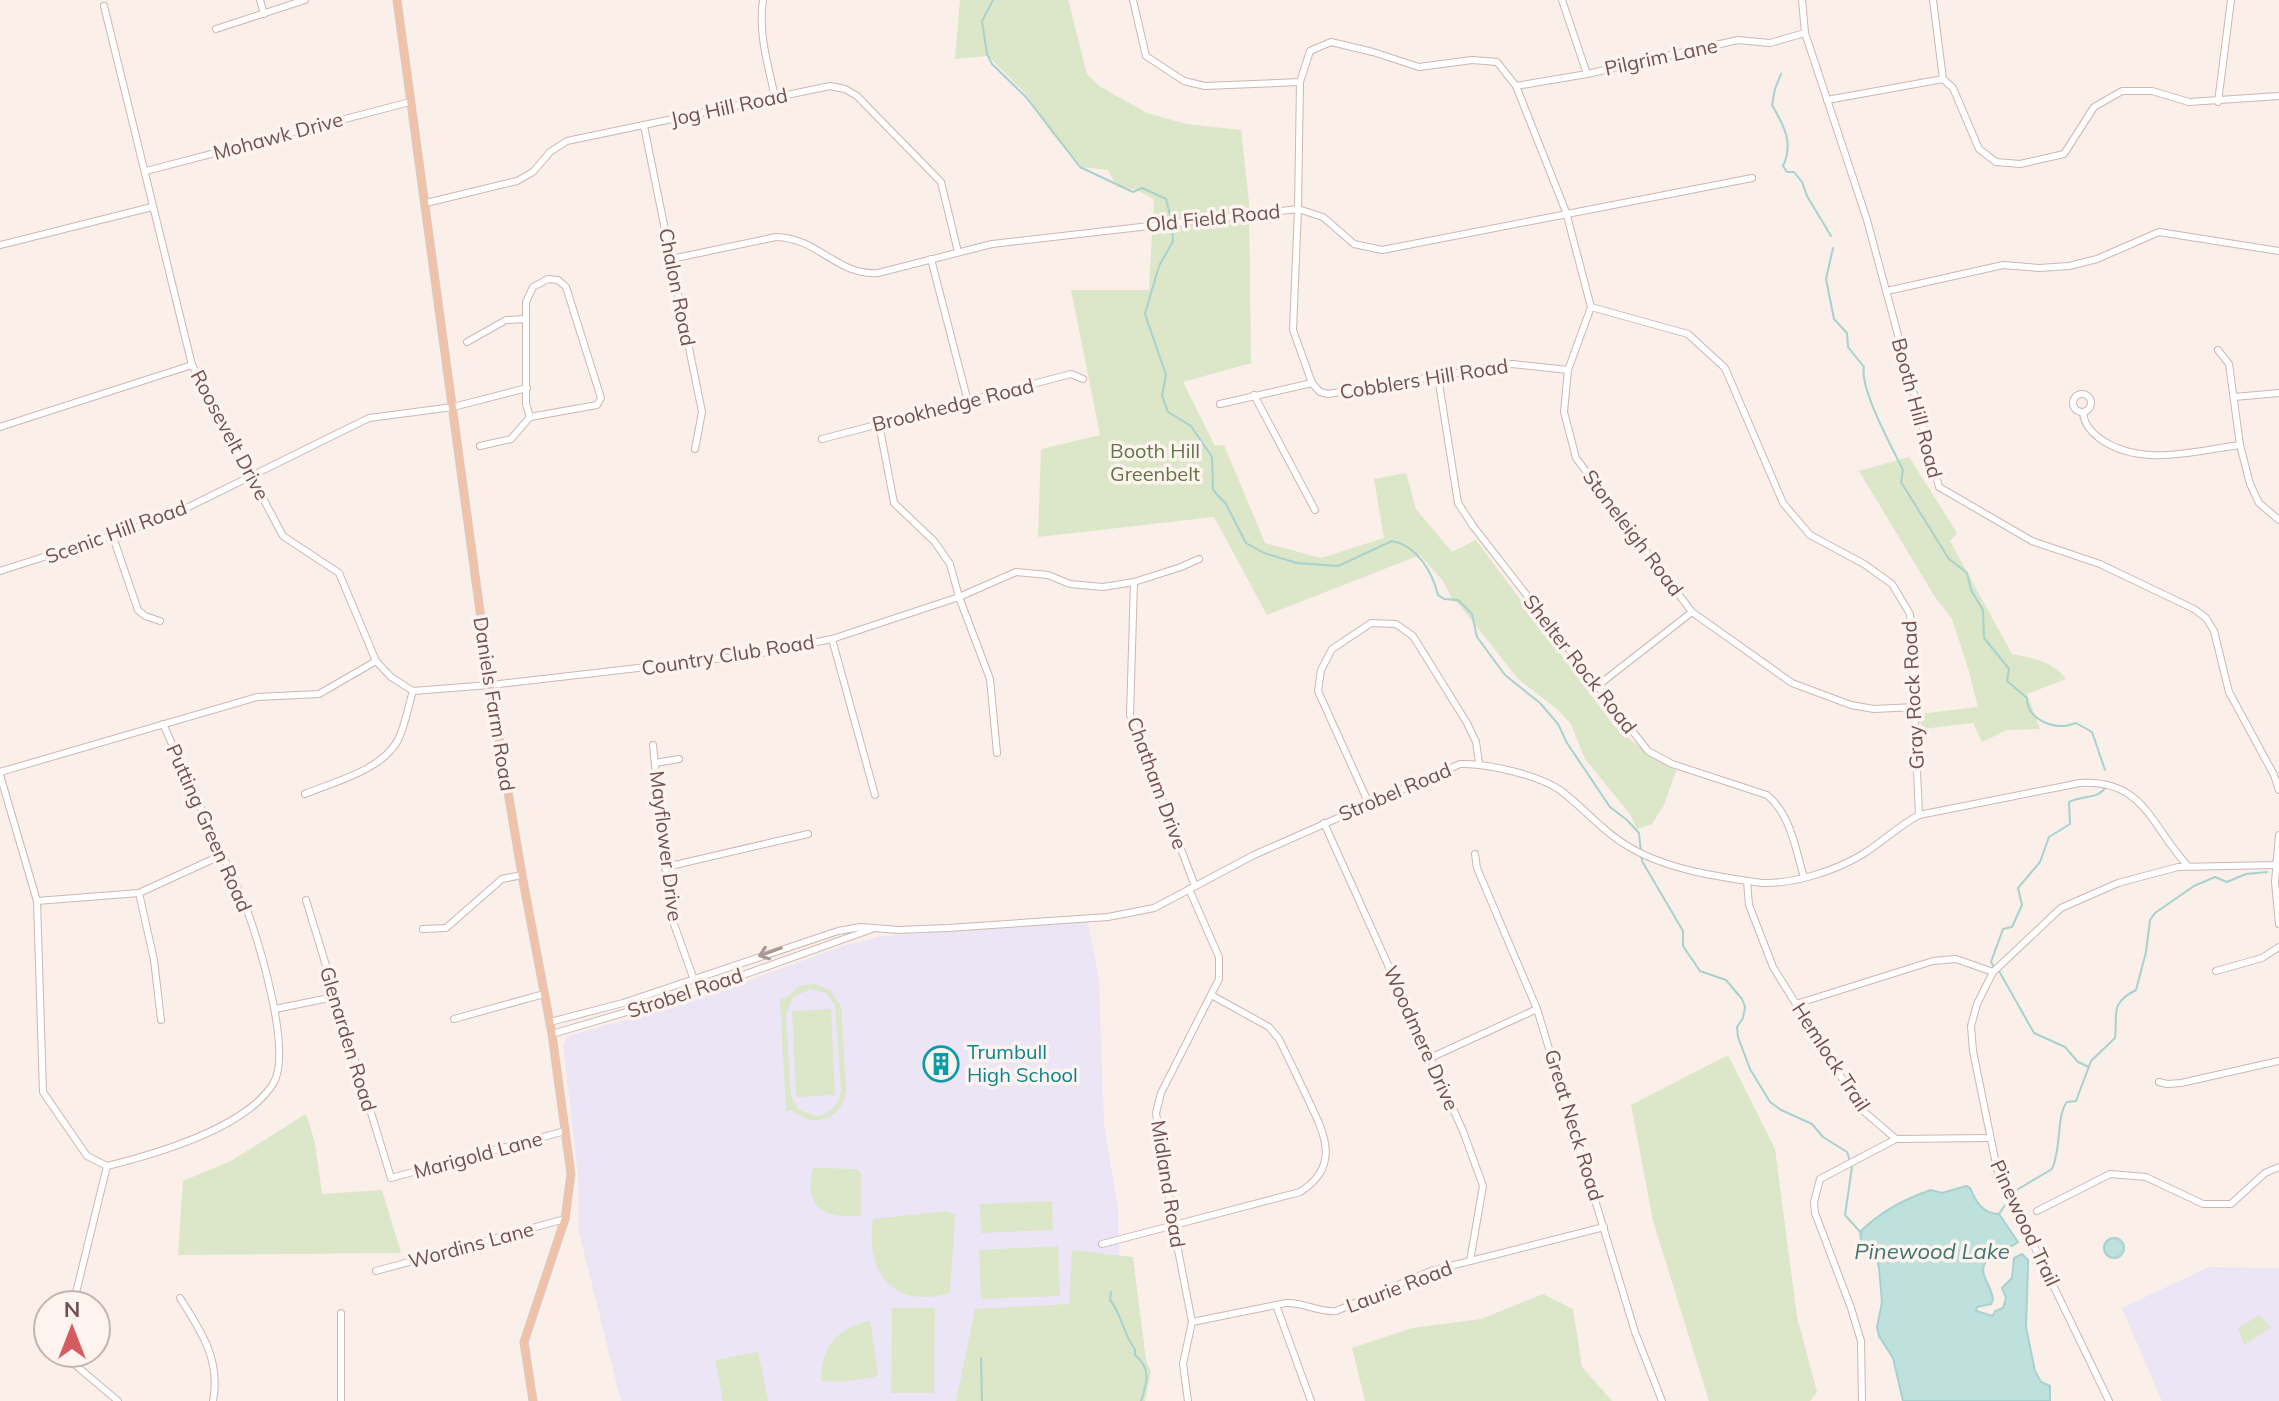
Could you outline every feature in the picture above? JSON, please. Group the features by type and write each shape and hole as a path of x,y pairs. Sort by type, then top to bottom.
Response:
{"main road":[{"name":"Daniels Farm Road","path":"397,0 490,685 552,1034 571,1174 565,1219 524,1342 533,1401"}],"street":[{"path":"260,0 264,14"},
{"path":"216,29 305,0"},
{"path":"763,0 760,17 775,97"},
{"path":"1133,0 1146,56 1184,81 1205,86 1300,82"},
{"path":"1562,0 1587,74"},
{"name":"Booth Hill Road","path":"1802,0 1805,33 1867,220 1939,487 2032,541 2100,564 2194,609 2206,618 2214,631 2229,692 2279,790"},
{"path":"1933,0 1943,79 1953,88 1979,149 1996,162 2020,164 2064,154 2094,107 2122,91 2152,91 2189,102 2279,96"},
{"path":"2218,102 2231,0"},
{"name":"Roosevelt Drive","path":"104,6 192,365 283,536 339,573 376,661 391,677 413,691"},
{"name":"Pilgrim Lane","path":"1516,86 1587,74 1738,40 1770,43 1805,33"},
{"path":"1220,404 1312,383 1293,330 1300,82 1310,51 1331,42 1419,67 1472,60 1497,62 1516,86 1566,212 1591,307"},
{"path":"1827,100 1943,79"},
{"name":"Jog Hill Road","path":"426,203 517,181 533,172 550,152 567,141 830,86 857,96 941,182 958,252"},
{"name":"Mohawk Drive","path":"146,171 410,102"},
{"name":"Chalon Road","path":"644,126 702,412 695,449"},
{"name":"Old Field Road","path":"671,259 776,237 792,237 863,274 992,244 1298,209 1323,217 1354,244 1382,250 1752,178"},
{"path":"0,245 152,207"},
{"path":"1887,291 2003,265 2039,268 2069,266 2097,259 2159,232 2279,251"},
{"path":"931,259 968,402"},
{"path":"480,446 511,439 530,417 597,405 601,398 566,287 558,280 548,279 533,287 526,302 526,410 530,417"},
{"name":"Stoneleigh Road","path":"1591,307 1568,370 1564,412 1576,458 1692,612 1792,683 1851,705 1874,709 1915,707"},
{"name":"Gray Rock Road","path":"1591,307 1688,334 1725,368 1783,503 1810,535 1864,564 1892,584 1910,614 1919,815"},
{"path":"467,342 506,320 525,319"},
{"path":"2218,350 2229,364 2240,445 2250,484 2259,503 2279,520"},
{"name":"Cobblers Hill Road","path":"1312,383 1320,392 1328,394 1512,364 1568,370"},
{"path":"0,427 192,365"},
{"name":"Brookhedge Road","path":"822,439 1071,374 1083,379"},
{"name":"Shelter Rock Road","path":"1438,377 1458,503 1473,526 1648,751 1672,764 1767,795 1778,804 1785,816 1804,877"},
{"name":"Scenic Hill Road","path":"0,571 166,518 369,418 453,407 527,388"},
{"path":"2234,397 2279,393"},
{"path":"1254,395 1315,510"},
{"path":"2083,413 2086,425 2100,438 2133,454 2163,455 2240,445"},
{"path":"879,424 894,503 934,541 950,564 990,679 997,753"},
{"path":"113,537 138,610 160,621"},
{"name":"Country Club Road","path":"490,685 751,655 832,639 959,597 1016,572 1048,575 1070,584 1103,587 1134,582 1199,559"},
{"name":"Chatham Drive","path":"1134,582 1130,715 1192,887"},
{"path":"1596,687 1692,612"},
{"path":"1369,804 1318,691 1321,670 1332,649 1371,623 1396,624 1413,636 1467,723 1476,742 1479,763"},
{"path":"832,639 875,795"},
{"path":"77,1289 107,1166 87,1156 43,1092 37,901 0,774 257,697 319,694 376,661"},
{"path":"305,794 367,768 382,758 396,744 413,691 490,685"},
{"name":"Putting Green Road","path":"107,1166 173,1148 231,1121 264,1096 280,1068 280,1039 275,1009 246,907 163,724"},
{"name":"Mayflower Drive","path":"653,745 670,913 698,991"},
{"path":"655,763 679,759"},
{"name":"Strobel Road","path":"550,1022 623,1003 813,938 861,927 948,928 1108,917 1154,908 1254,855 1460,764 1479,763 1556,787 1614,837 1634,850 1670,865 1747,881 1776,883 1804,877 1863,854 1898,826 1919,815 2096,782 2112,785 2136,797 2187,865"},
{"name":"Woodmere Drive","path":"1324,823 1463,1131 1483,1186 1470,1261"},
{"path":"666,867 808,834"},
{"path":"2279,835 2275,882 2279,924"},
{"name":"Great Neck Road","path":"1475,854 1477,868 1537,1009 1635,1332 1662,1401"},
{"path":"37,901 139,893 222,855"},
{"name":"Pinewood Trail","path":"2109,1401 1997,1169 1973,1051 1971,1026 1977,1004 1996,969 2061,908 2118,883 2187,865 2276,865"},
{"path":"423,929 446,928 502,879 522,875"},
{"name":"Hemlock Trail","path":"1747,881 1749,905 1773,967 1861,1109 1896,1139"},
{"name":"Midland Road","path":"1188,1401 1183,1364 1192,1322 1156,1113 1161,1093 1219,979 1219,957 1192,887"},
{"path":"139,893 154,960 161,1020"},
{"name":"Glenarden Road","path":"306,900 391,1178"},
{"name":"Strobel Road","path":"552,1034 698,991 872,929"},
{"path":"813,938 816,947"},
{"path":"2216,971 2262,958 2279,947"},
{"path":"1796,1004 1933,961 1956,959 1996,969"},
{"path":"454,1019 544,994"},
{"path":"1102,1244 1300,1192 1315,1183 1325,1164 1326,1147 1322,1129 1279,1039 1269,1027 1213,996"},
{"path":"275,1009 334,997"},
{"path":"1430,1058 1537,1009"},
{"path":"2159,1082 2181,1083 2279,1061"},
{"name":"Marigold Lane","path":"391,1178 565,1131"},
{"path":"1862,1401 1863,1354 1857,1325 1815,1213 1814,1202 1820,1179 1896,1139 1989,1138"},
{"path":"2037,1211 2110,1174 2146,1177 2203,1204 2231,1204 2265,1173 2279,1167"},
{"name":"Wordins Lane","path":"376,1271 565,1219"},
{"name":"Laurie Road","path":"1192,1322 1276,1305 1302,1303 1321,1311 1336,1311 1409,1278 1604,1227"},
{"path":"180,1298 212,1354 216,1379 213,1401"},
{"path":"1276,1305 1311,1401"},
{"path":"341,1313 341,1401"},
{"path":"78,1369 118,1401"}],"shaded area":[{"path":"1088,922 1099,979 1104,1124 1118,1208 1120,1274 1019,1401 621,1401 579,1232 578,1177 563,1044 568,1036 692,1001 845,945 884,936"},
{"path":"2209,1267 2279,1268 2279,1401 2162,1401 2122,1308"}],"green space":[{"name":"Booth Hill Greenbelt","path":"960,0 1068,0 1087,74 1099,86 1147,113 1186,124 1241,130 1249,202 1251,363 1183,382 1215,446 1224,445 1265,543 1321,558 1384,538 1374,479 1406,473 1416,509 1452,552 1476,540 1614,726 1648,754 1676,771 1664,805 1652,824 1637,829 1630,814 1585,759 1571,724 1519,680 1458,603 1453,601 1443,581 1420,555 1267,615 1214,517 1038,537 1041,449 1100,435 1071,290 1149,290 1154,199 1135,189 1117,187 1108,170 1082,167 1052,134 1025,93 988,56 955,59"},
{"path":"1909,457 1957,533 1950,541 2012,654 2049,665 2066,679 2027,694 2040,729 2007,730 1982,742 1973,723 1922,729 1919,714 1978,707 1952,619 1935,597 1859,471"},
{"path":"815,984 830,990 841,1007 844,1099 834,1114 818,1120 800,1116 792,1110 786,1112 780,998 786,998 799,986","holes":["810,989 826,993 835,1005 841,1090 833,1108 816,1116 799,1110 791,1096 786,1015 793,997"]},
{"path":"831,1009 835,1095 796,1097 792,1011"},
{"path":"1728,1055 1775,1149 1797,1317 1817,1392 1810,1401 1709,1401 1653,1221 1631,1105"},
{"path":"306,1114 315,1143 322,1194 382,1190 401,1253 178,1255 183,1181 231,1161"},
{"path":"813,1168 857,1169 861,1175 861,1216 827,1213 814,1202 811,1193"},
{"path":"1052,1201 1053,1230 981,1233 980,1204"},
{"path":"948,1211 955,1215 950,1293 930,1297 898,1291 879,1270 872,1238 873,1219"},
{"path":"1058,1246 1060,1296 981,1299 979,1250"},
{"path":"1072,1250 1133,1257 1146,1360 1151,1371 1145,1401 956,1401 975,1309 1069,1304"},
{"path":"1543,1294 1573,1309 1582,1367 1612,1401 1365,1401 1352,1348 1412,1328 1481,1319"},
{"path":"892,1308 935,1308 934,1393 891,1393"},
{"path":"2259,1315 2271,1327 2244,1345 2238,1328"},
{"path":"870,1321 878,1373 875,1377 842,1382 821,1381 824,1359 833,1341 848,1328"},
{"path":"758,1352 768,1401 723,1401 715,1360"}],"water":[{"name":"Pinewood Lake","path":"1966,1186 1984,1209 1999,1214 2018,1242 1985,1263 1984,1275 1993,1300 1991,1304 1977,1307 1976,1311 1993,1316 1995,1311 2003,1308 2006,1298 2002,1288 2012,1278 2014,1258 2022,1254 2028,1260 2026,1327 2035,1371 2041,1382 2050,1386 2050,1401 1903,1401 1893,1358 1877,1327 1882,1302 1877,1260 1861,1240 1860,1232 1884,1212 1911,1198 1931,1190 1942,1193"},
{"path":"2110,1238 2118,1238 2124,1248 2118,1258 2110,1258 2104,1252 2104,1244"}],"waterway":[{"path":"993,0 982,21 987,54 992,64 1026,97 1080,167 1133,192 1142,188 1166,199 1170,215"},
{"path":"1781,74 1772,105 1788,142 1783,166 1787,172 1794,172 1802,182 1831,236"},
{"path":"1172,229 1173,241 1159,266 1145,314 1166,375 1162,396 1168,412 1191,426 1212,457 1213,490 1226,504 1246,543 1264,553 1297,563 1338,566 1392,541 1409,548 1422,561 1438,595 1444,599 1458,600 1472,614 1477,637 1505,675 1540,703 1558,724 1567,743 1610,807 1639,833 1642,861 1683,931 1683,946 1700,971 1726,980 1742,999 1745,1007 1737,1027 1738,1037 1750,1069 1770,1102 1812,1124 1823,1137 1847,1152 1852,1167 1845,1215 1862,1234"},
{"path":"1833,248 1826,279 1834,319 1847,333 1848,347 1864,367 1872,403 1903,470 1901,482 1949,559 1967,573 1971,590 1983,610 1984,638 2009,669 2007,681 2027,698 2030,710 2039,719 2057,726 2076,723 2092,732 2105,770"},
{"path":"1994,967 1991,962 2003,929 2012,927 2022,905 2018,888 2040,862 2049,837 2070,824 2069,802 2098,794 2105,788"},
{"path":"2015,1191 2052,1169 2064,1108 2067,1102 2076,1101 2091,1061 2115,1038 2116,1010 2122,1000 2136,990 2150,920 2155,913 2194,886 2215,877 2227,882 2246,874 2267,872"},
{"path":"1999,971 2034,1033 2065,1047 2078,1062 2089,1067"},
{"path":"1999,1214 2005,1205"},
{"path":"1111,1292 1110,1300 1135,1349 1135,1355 1146,1371 1141,1401"},
{"path":"981,1358 982,1401"}],"place":[{"name":"Trumbull High School","path":"941,1064"}]}
